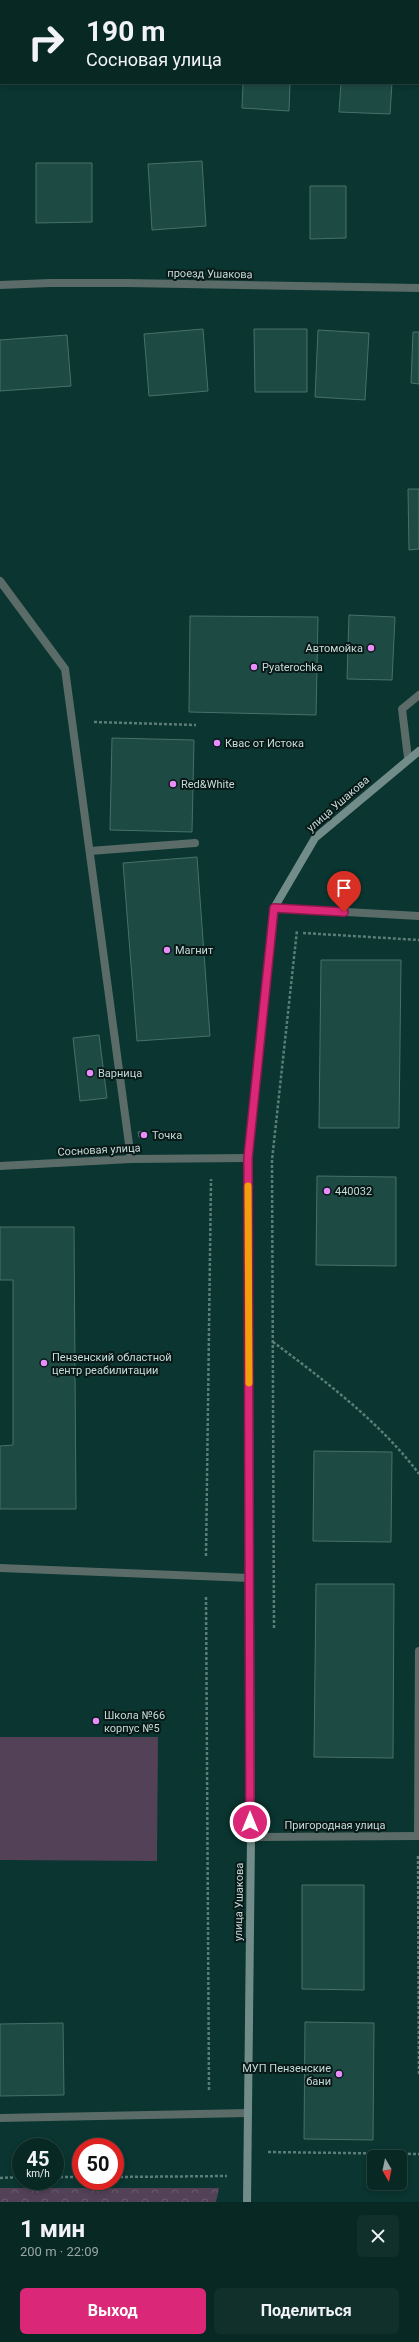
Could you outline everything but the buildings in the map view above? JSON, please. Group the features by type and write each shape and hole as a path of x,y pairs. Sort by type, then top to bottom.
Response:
{"main road":[{"name":"улица Ушакова","path":"247,2202 251,1837 248,1158 274,908 314,838 408,758 419,751"}],"street":[{"name":"проезд Ушакова","path":"0,285 50,282 419,288"},
{"path":"0,582 65,669 131,1159"},
{"path":"408,758 402,709 419,696"},
{"path":"90,851 195,843"},
{"path":"274,908 419,916"},
{"name":"Сосновая улица","path":"0,1166 131,1159 248,1158"},
{"path":"0,1568 250,1578"},
{"path":"418,1836 419,1651"},
{"name":"Пригородная улица","path":"251,1837 418,1836"},
{"path":"0,2118 248,2113"}],"path":[{"path":"72,721 196,725"},
{"path":"274,1629 272,1160 298,910"},
{"path":"296,933 419,940"},
{"path":"204,1177 211,1177 206,1576 209,2114"},
{"path":"273,1342 314,1372 401,1450 419,1474"},
{"path":"418,1836 419,2074"},
{"path":"270,2144 270,2159"},
{"path":"248,2152 419,2154"},
{"path":"124,2177 247,2176"},
{"path":"0,2178 12,2178"}],"green space":[{"path":"0,1737 158,1737 157,1861 0,1860"},
{"path":"0,2188 12,2188 12,2190 64,2190 64,2188 72,2188 72,2190 124,2190 124,2188 219,2188 216,2202 0,2202"}],"slow traffic":[{"path":"248,1186 249,1383"}],"place":[{"name":"Автомойка","path":"371,648"},
{"name":"Pyaterochka","path":"254,667"},
{"name":"Квас от Истока","path":"217,743"},
{"name":"Red&White","path":"173,784"},
{"name":"Магнит","path":"167,950"},
{"name":"Варница","path":"90,1073"},
{"name":"Точка","path":"144,1135"},
{"name":"440032","path":"327,1191"},
{"name":"Пензенский областной центр реабилитации","path":"44,1363"},
{"name":"Школа №66 корпус №5","path":"96,1721"},
{"name":"МУП Пензенские бани","path":"339,2074"}],"route":[{"path":"250,1822 248,1158 274,908 344,912"}]}
